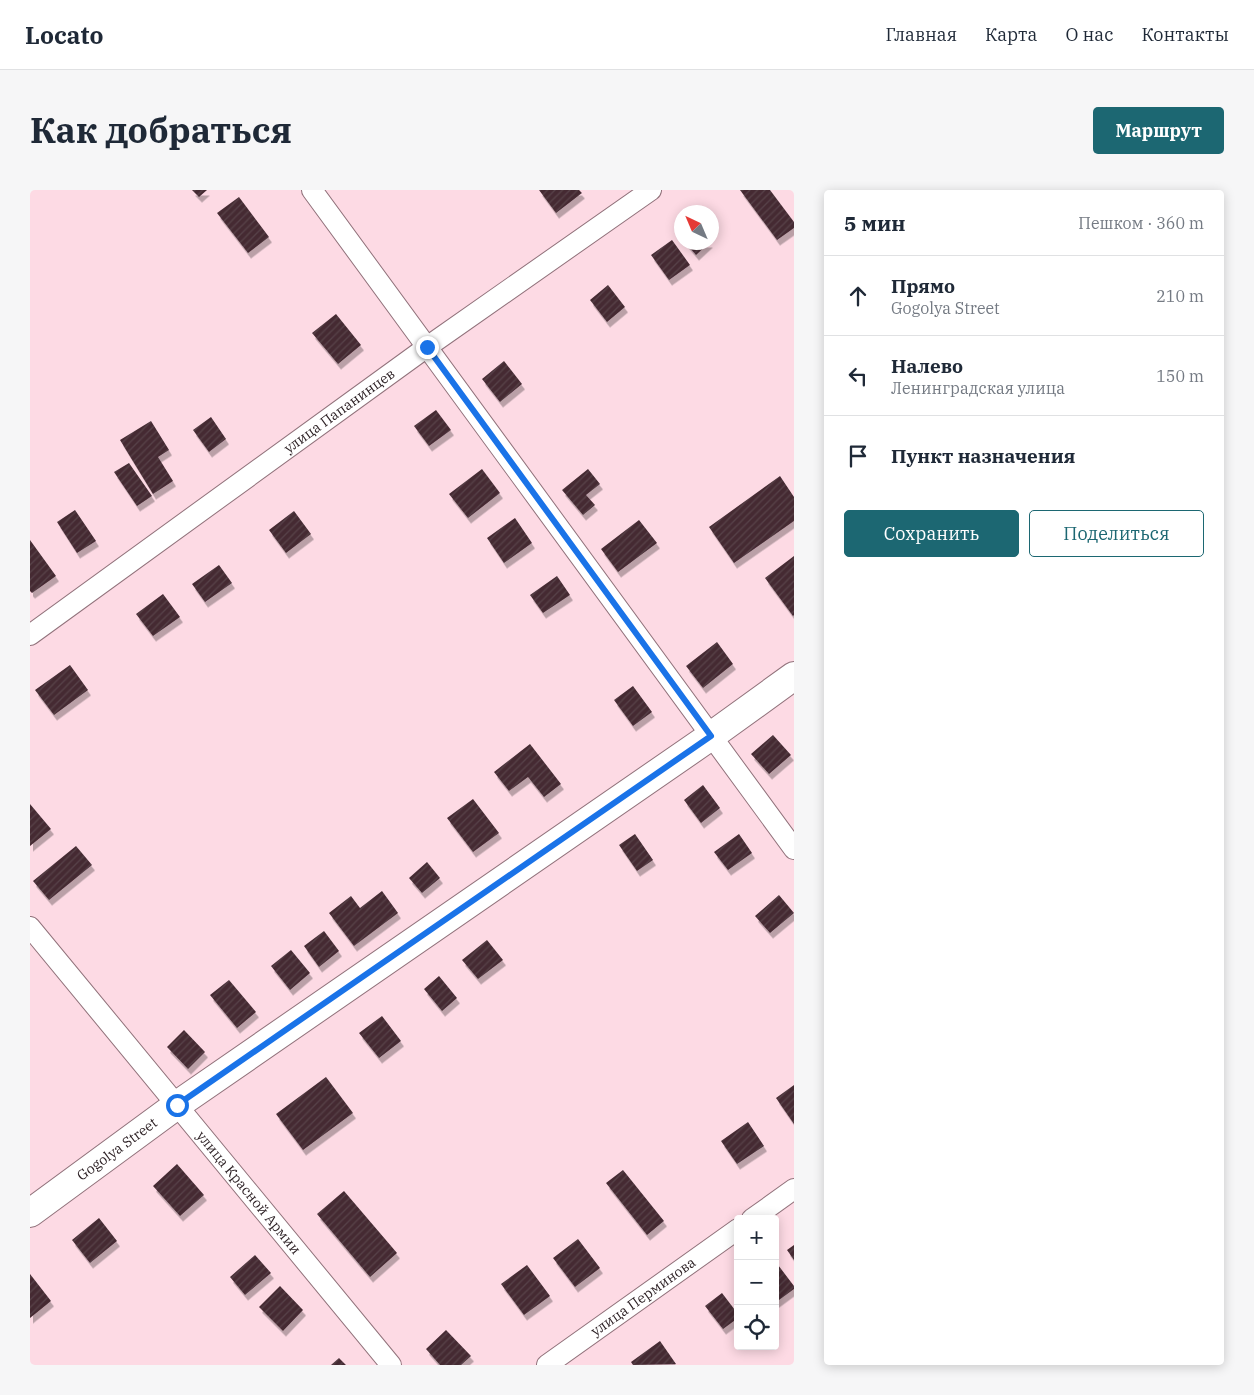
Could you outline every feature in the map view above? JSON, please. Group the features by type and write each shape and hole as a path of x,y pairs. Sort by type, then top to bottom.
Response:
{"street":[{"path":"312,190 794,850"},
{"name":"улица Папанинцев","path":"30,635 427,347 652,190"},
{"name":"Gogolya Street","path":"30,1213 177,1105 711,736 794,676"},
{"name":"улица Красной Армии","path":"30,927 391,1365"},
{"path":"758,1215 794,1189"},
{"name":"улица Перминова","path":"547,1365 734,1232"}],"building":[{"path":"192,190 207,190 199,197"},
{"path":"539,190 579,190 582,193 556,213"},
{"path":"740,190 770,190 794,222 794,228 777,240"},
{"path":"239,197 269,237 248,253 217,213"},
{"path":"672,240 674,250 679,250 690,265 669,280 651,255"},
{"path":"692,250 701,250 696,255"},
{"path":"608,285 625,307 607,322 590,300"},
{"path":"336,314 361,345 338,364 312,333"},
{"path":"504,361 522,384 500,402 482,379"},
{"path":"436,410 451,430 429,446 414,426"},
{"path":"211,417 226,439 209,452 193,430"},
{"path":"151,421 169,450 158,457 173,481 153,494 120,440"},
{"path":"129,463 152,496 137,506 114,472"},
{"path":"482,469 500,493 468,518 449,494"},
{"path":"588,469 600,484 586,495 595,505 583,515 562,490"},
{"path":"780,476 794,497 794,521 734,563 709,527"},
{"path":"75,510 96,541 77,553 57,522"},
{"path":"294,511 311,534 286,553 269,530"},
{"path":"515,518 532,543 504,563 487,538"},
{"path":"639,520 657,543 618,572 601,549"},
{"path":"30,540 56,576 32,593 30,591"},
{"path":"794,556 794,615 793,616 765,578"},
{"path":"219,565 232,583 205,602 192,584"},
{"path":"557,576 570,595 543,613 530,595"},
{"path":"163,594 180,617 153,636 136,614"},
{"path":"717,642 733,664 703,688 686,666"},
{"path":"70,665 88,690 54,715 35,690"},
{"path":"633,686 652,712 633,726 614,700"},
{"path":"773,735 791,755 769,774 751,754"},
{"path":"530,744 561,784 544,797 528,777 509,791 494,772"},
{"path":"703,785 720,808 701,823 684,800"},
{"path":"473,799 499,833 473,852 447,818"},
{"path":"30,804 51,829 30,846"},
{"path":"635,834 653,860 637,871 619,845"},
{"path":"739,834 752,853 728,870 714,852"},
{"path":"76,846 92,865 49,900 33,881"},
{"path":"427,862 440,878 422,893 409,878"},
{"path":"382,891 398,913 354,946 329,913 351,896 360,908"},
{"path":"779,895 794,913 770,933 755,916"},
{"path":"324,931 339,951 319,967 304,946"},
{"path":"487,940 503,960 478,979 462,960"},
{"path":"291,950 310,973 290,990 271,966"},
{"path":"439,976 457,998 442,1011 424,989"},
{"path":"229,980 256,1012 237,1028 210,995"},
{"path":"382,1016 401,1041 379,1058 359,1033"},
{"path":"184,1030 205,1052 188,1069 167,1047"},
{"path":"326,1077 353,1113 303,1150 276,1114"},
{"path":"794,1085 794,1124 776,1098"},
{"path":"748,1122 764,1146 737,1164 721,1141"},
{"path":"177,1164 204,1195 180,1216 153,1186"},
{"path":"623,1170 664,1221 647,1235 606,1183"},
{"path":"344,1191 397,1253 370,1277 317,1214"},
{"path":"99,1218 117,1241 90,1263 72,1240"},
{"path":"578,1239 600,1268 575,1287 553,1258"},
{"path":"794,1245 794,1260 787,1250"},
{"path":"255,1255 271,1273 245,1295 230,1277"},
{"path":"527,1265 550,1296 524,1315 501,1284"},
{"path":"779,1266 794,1286 794,1289 779,1300"},
{"path":"30,1274 51,1301 30,1318"},
{"path":"280,1286 303,1310 283,1331 259,1307"},
{"path":"722,1293 734,1309 734,1321 723,1329 705,1306"},
{"path":"446,1330 471,1356 461,1365 440,1365 426,1349"},
{"path":"660,1341 676,1364 633,1365 631,1362"},
{"path":"339,1358 346,1365 331,1365"}],"route":[{"path":"177,1105 711,736 427,347"}]}
